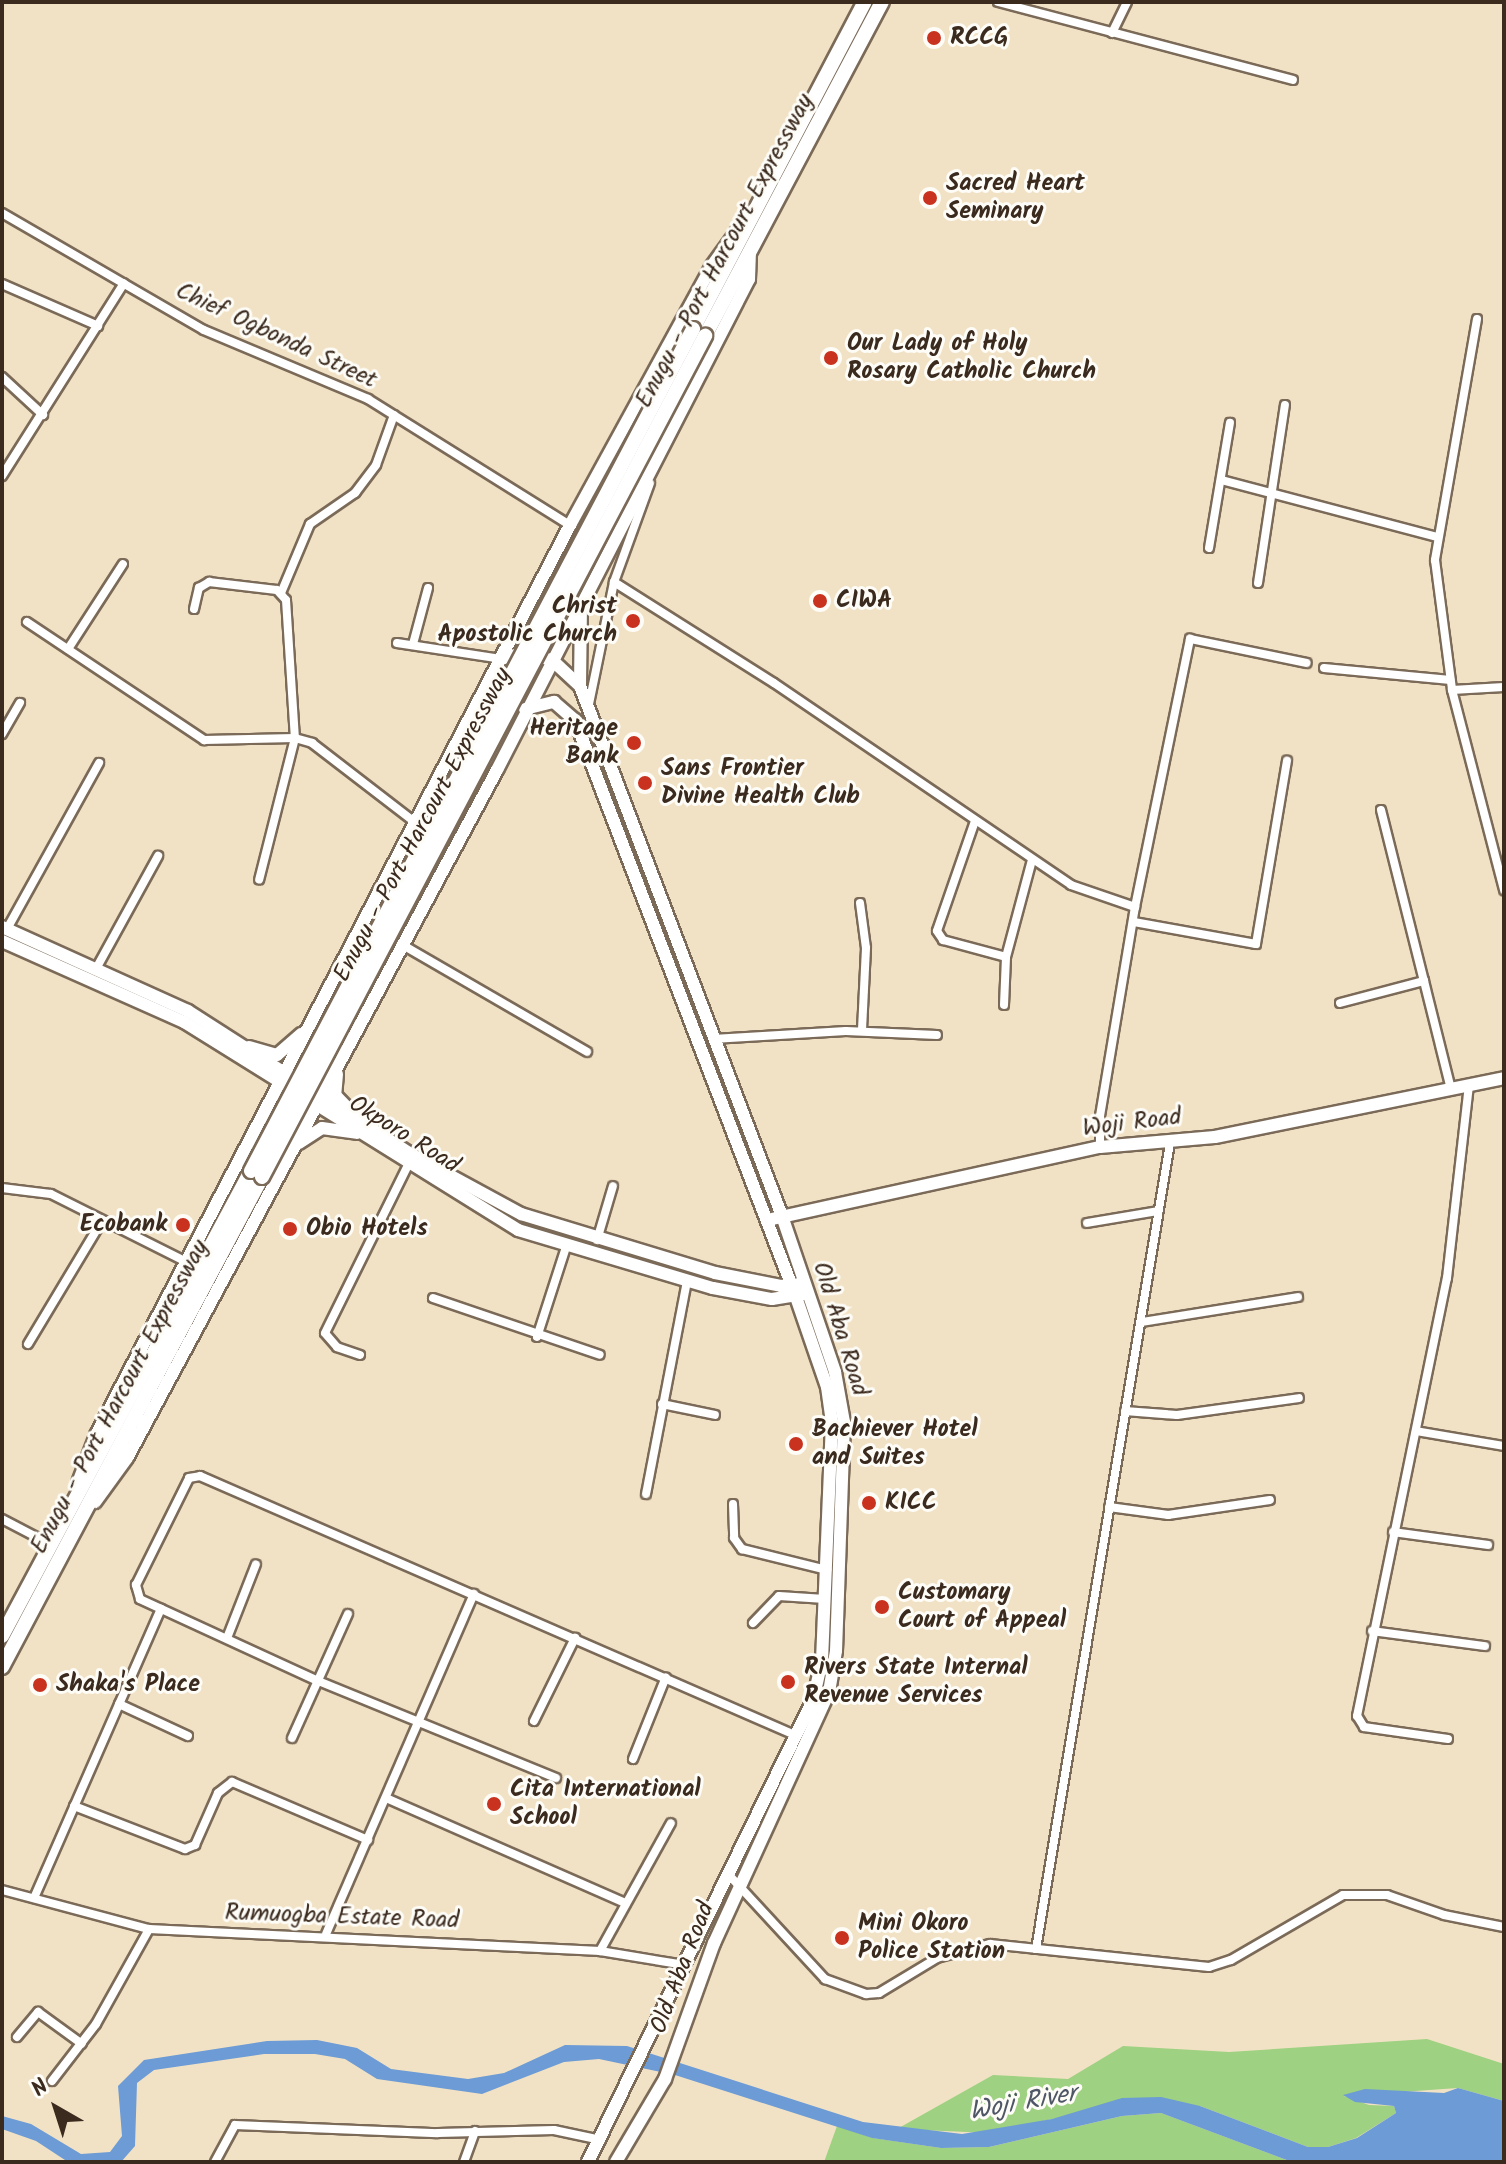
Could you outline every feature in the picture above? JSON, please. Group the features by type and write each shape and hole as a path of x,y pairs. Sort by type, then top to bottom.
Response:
{"highway":[{"name":"Enugu - Port Harcourt Expressway","path":"2,1667 699,332 764,195 865,2"},
{"name":"Enugu - Port Harcourt Expressway","path":"699,332 751,248 882,2"},
{"name":"Enugu - Port Harcourt Expressway","path":"2,1636 68,1511 257,1174"}],"main road":[{"path":"68,1511 97,1433 417,824 570,525 711,267 764,195"},
{"path":"72,1534 127,1458 552,660 749,279 751,248"},
{"path":"580,686 581,601"},
{"path":"501,659 522,653 552,660"},
{"name":"Old Aba Road","path":"552,660 580,686 782,1216 831,1406 822,1661 797,1736 588,2162"},
{"name":"Old Aba Road","path":"525,709 554,702 575,720 767,1220 835,1372 844,1422 836,1651 822,1713 739,1885 665,2079 616,2162"},
{"path":"449,762 457,782 470,786 500,757"},
{"name":"Okporo Road","path":"4,932 97,967 249,1047 284,1078"},
{"name":"Okporo Road","path":"4,932 184,1022 284,1078 358,1126 497,1204 597,1240 737,1278 800,1290"},
{"path":"249,1047 265,1054 285,1052 318,1013"},
{"path":"291,1150 322,1128 358,1126 334,1089 344,1049"},
{"name":"Woji Road","path":"767,1220 1100,1147 1170,1143 1504,1078"},
{"name":"Okporo Road","path":"358,1126 408,1165 508,1226 566,1247 687,1281 760,1297 800,1290"}],"street":[{"path":"998,2 1293,80"},
{"path":"1112,33 1127,2"},
{"name":"Chief Ogbonda Street","path":"2,213 210,333 328,379 394,415 570,525"},
{"path":"2,476 124,283"},
{"path":"2,284 98,326"},
{"path":"1477,319 1467,400 1437,537 1438,609 1451,685 1504,890"},
{"path":"2,377 43,415"},
{"path":"1258,583 1285,405"},
{"path":"259,880 295,738 281,593 310,524 355,493 376,465 394,415"},
{"path":"1209,548 1230,423"},
{"path":"588,709 614,582 653,475 649,470"},
{"path":"1221,480 1437,537"},
{"path":"68,649 123,564"},
{"path":"194,609 199,588 209,582 281,593"},
{"path":"614,582 774,683 1032,860 1082,890 1135,907"},
{"path":"413,644 428,588"},
{"path":"27,622 204,740 295,738 325,750 417,824"},
{"path":"1100,1147 1100,1116 1135,907 1190,639 1307,663"},
{"path":"397,643 501,659"},
{"path":"1324,668 1451,685 1504,687"},
{"path":"2,734 20,703"},
{"path":"1134,922 1256,944 1287,761"},
{"path":"4,932 99,763"},
{"path":"1381,810 1451,1089"},
{"path":"975,821 937,931 943,940 1006,957"},
{"path":"97,967 158,856"},
{"path":"1004,1005 1006,957 1032,860"},
{"path":"860,903 866,948 862,1031"},
{"path":"400,944 587,1052"},
{"path":"1340,1003 1424,981"},
{"path":"713,1039 862,1031 937,1035"},
{"path":"1448,1739 1364,1727 1357,1722 1372,1631 1447,1278 1469,1085"},
{"path":"1036,1949 1170,1143"},
{"path":"360,1355 337,1347 325,1333 408,1165"},
{"path":"597,1240 613,1186"},
{"path":"2,1188 51,1194 187,1262"},
{"path":"1087,1223 1158,1211"},
{"path":"28,1344 102,1221"},
{"path":"537,1337 566,1247"},
{"path":"646,1494 687,1281"},
{"path":"1142,1322 1298,1297"},
{"path":"433,1298 537,1337 600,1355"},
{"path":"1125,1411 1177,1415 1299,1398"},
{"path":"662,1404 715,1415"},
{"path":"1416,1431 1504,1446"},
{"path":"556,1778 318,1681 140,1599 136,1585 194,1475 797,1736"},
{"path":"1109,1507 1168,1515 1270,1500"},
{"path":"733,1504 734,1538 742,1549 827,1570"},
{"path":"2,1519 50,1544"},
{"path":"1393,1532 1488,1545"},
{"path":"227,1638 256,1564"},
{"path":"326,1934 474,1594"},
{"path":"753,1623 779,1596 825,1599"},
{"path":"34,1898 161,1609"},
{"path":"292,1738 348,1614"},
{"path":"1372,1631 1485,1646"},
{"path":"534,1721 575,1638"},
{"path":"633,1759 666,1677"},
{"path":"119,1704 188,1736"},
{"path":"74,1806 185,1849 195,1845 218,1793 232,1782 368,1840"},
{"path":"386,1798 625,1903"},
{"path":"600,1951 671,1823"},
{"path":"729,1875 825,1979 866,1994 879,1993 960,1949 990,1944 1209,1967 1231,1960 1333,1898 1360,1893 1387,1895 1444,1915 1504,1927"},
{"name":"Rumuogba Estate Road","path":"2,1890 149,1929 326,1934 600,1951 685,1965"},
{"path":"52,2081 82,2044 149,1929"},
{"path":"17,2037 38,2012 82,2044"},
{"path":"215,2162 235,2125 554,2130 601,2140"},
{"path":"464,2162 475,2131"}],"green space":[{"path":"1427,2039 1504,2064 1504,2101 1458,2088 1344,2096 1369,2105 1394,2106 1396,2113 1356,2138 1328,2147 1308,2147 1200,2106 1052,2119 991,2133 897,2129 993,2075 1068,2079 1123,2046 1229,2052"},
{"path":"1161,2113 1292,2162 824,2162 837,2126 873,2138 941,2148 989,2147 1122,2116"}],"water":[{"path":"317,2040 357,2048 391,2069 468,2079 504,2073 565,2045 627,2046 863,2122 962,2134 1052,2119 1122,2098 1161,2097 1200,2106 1308,2147 1328,2147 1357,2138 1396,2113 1394,2106 1355,2102 1343,2095 1365,2089 1444,2093 1458,2088 1504,2101 1504,2162 1292,2162 1161,2113 1122,2116 989,2147 941,2148 872,2138 675,2075 599,2059 564,2062 482,2094 377,2079 345,2059 315,2054 264,2054 154,2070 137,2083 135,2146 121,2162 68,2162 36,2141 2,2129 2,2116 31,2124 81,2154 110,2152 122,2136 118,2086 144,2060 267,2041"}],"place":[{"name":"RCCG","path":"934,38"},
{"name":"Sacred Heart Seminary","path":"930,198"},
{"name":"Our Lady of Holy Rosary Catholic Church","path":"831,358"},
{"name":"CIWA","path":"820,601"},
{"name":"Christ Apostolic Church","path":"633,621"},
{"name":"Heritage Bank","path":"634,743"},
{"name":"Sans Frontier Divine Health Club","path":"645,783"},
{"name":"Ecobank","path":"183,1225"},
{"name":"Obio Hotels","path":"290,1229"},
{"name":"Bachiever Hotel and Suites","path":"796,1444"},
{"name":"KICC","path":"869,1503"},
{"name":"Customary Court of Appeal","path":"882,1607"},
{"name":"Rivers State Internal Revenue Services","path":"788,1682"},
{"name":"Shaka's Place","path":"40,1685"},
{"name":"Cita International School","path":"494,1804"},
{"name":"Mini Okoro Police Station","path":"842,1938"}],"water label":[{"name":"Woji River","path":"1023,2104"}]}
